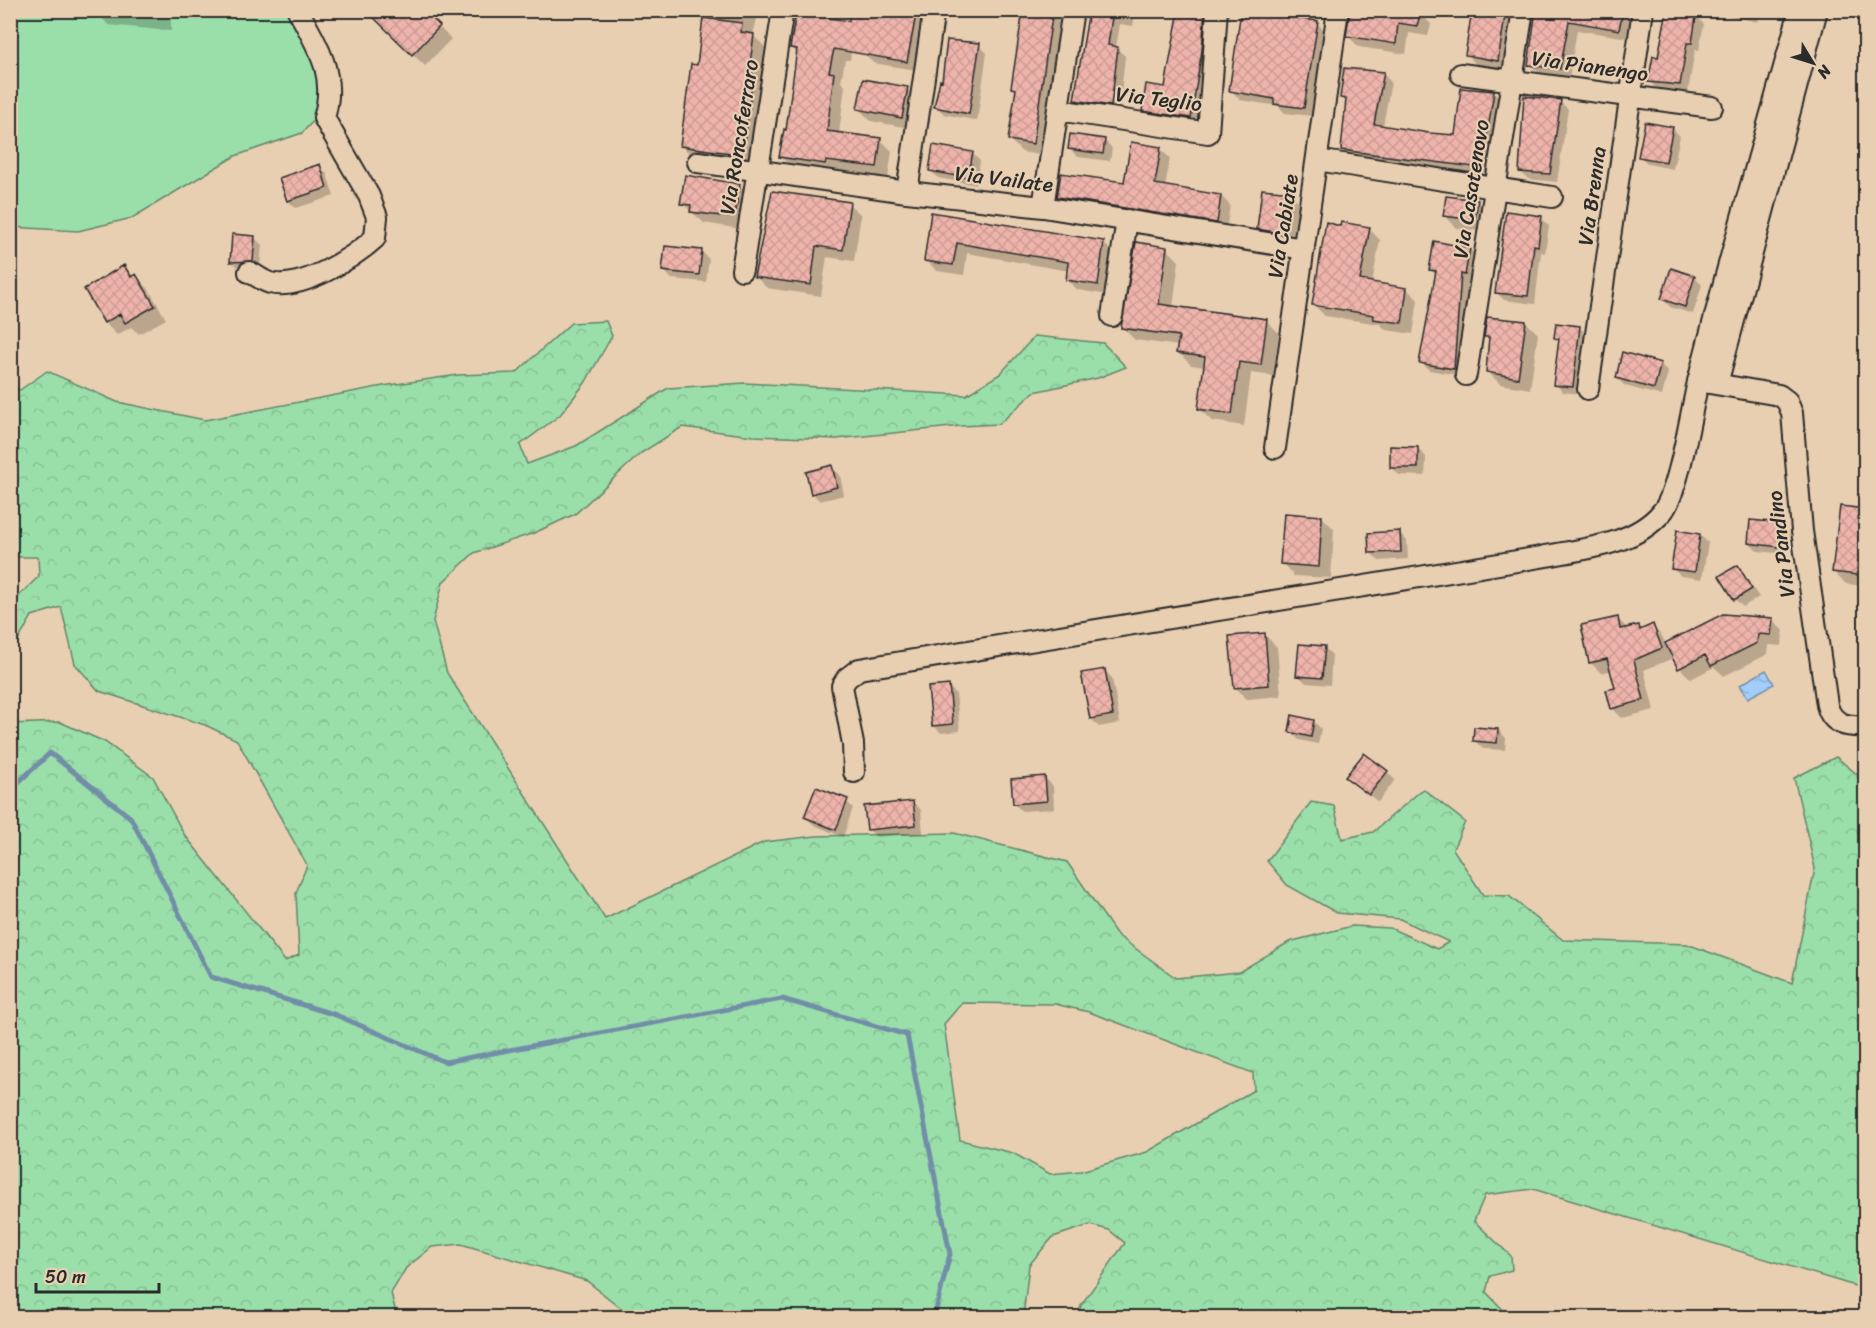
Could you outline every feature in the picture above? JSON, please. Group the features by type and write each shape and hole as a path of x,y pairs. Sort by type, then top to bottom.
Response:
{"street":[{"path":"249,272 268,283 314,278 361,251 375,238 377,217 369,196 324,118 330,98 324,60 298,10"},
{"name":"Via Roncoferraro","path":"742,270 783,10"},
{"path":"907,192 934,10"},
{"path":"1042,207 1073,10"},
{"name":"Via Teglio","path":"1058,110 1208,133 1217,10"},
{"name":"Via Cabiate","path":"1275,448 1338,10"},
{"name":"Via Casatenovo","path":"1466,375 1523,10"},
{"name":"Via Brenna","path":"1588,388 1644,10"},
{"path":"1708,382 1800,10"},
{"path":"854,772 853,744 842,686 853,672 865,668 1607,544 1636,533 1661,514 1671,497 1708,382 1817,10"},
{"name":"Via Pianengo","path":"1461,74 1712,107"},
{"path":"1317,160 1551,197"},
{"name":"Via Vailate","path":"698,162 907,192 1042,207 1304,249"},
{"path":"1112,316 1127,220"},
{"name":"Via Pandino","path":"1708,382 1775,393 1789,403 1792,413 1802,531 1828,710 1840,724 1866,726"}],"green space":[{"path":"10,11 291,11 323,78 315,119 302,133 235,156 132,218 78,231 11,227"},
{"path":"606,321 612,336 585,383 560,415 520,445 527,464 576,446 668,388 745,383 966,395 1000,374 1035,336 1103,343 1126,367 1098,378 1034,392 999,424 836,439 753,436 682,427 641,453 575,514 534,533 474,553 443,582 433,621 447,673 605,919 764,842 816,836 954,833 1067,862 1117,935 1176,978 1239,972 1289,942 1352,926 1390,928 1437,949 1449,942 1400,919 1337,913 1287,885 1267,861 1311,802 1334,806 1342,839 1373,832 1423,789 1465,822 1453,849 1483,895 1509,896 1563,940 1687,944 1792,983 1815,868 1794,778 1836,757 1865,781 1865,1289 1533,1189 1485,1195 1474,1221 1511,1256 1512,1270 1490,1276 1486,1292 1510,1317 1078,1317 1081,1305 1125,1243 1109,1230 1090,1225 1053,1237 1029,1265 1023,1317 632,1317 587,1281 461,1244 432,1247 406,1268 391,1293 397,1317 17,1317 10,1303 11,724 60,722 105,742 153,777 184,834 285,961 299,955 296,893 307,865 237,740 205,725 99,691 75,664 61,607 32,616 11,653 11,604 39,576 38,557 11,557 11,388 20,390 47,371 117,402 205,420 383,386 458,375 516,373 571,323","holes":["962,1003 1055,1004 1089,1012 1253,1073 1254,1090 1147,1152 1081,1171 1050,1174 1013,1153 960,1140 944,1024"]}],"water":[{"path":"1766,670 1774,684 1748,698 1740,685"}],"building":[{"path":"366,10 424,10 440,26 412,55"},
{"path":"849,10 917,10 907,62 834,49 829,72 834,73 827,131 881,138 877,167 826,161 825,164 779,157 784,129 786,130 797,49 790,48 796,13 849,21"},
{"path":"1023,10 1053,10 1033,144 1008,140 1016,89 1011,88"},
{"path":"1089,10 1113,10 1108,45 1118,47 1111,106 1074,100"},
{"path":"1179,10 1205,10 1202,50 1191,118 1142,111 1146,84 1165,87"},
{"path":"1350,10 1421,11 1417,26 1398,23 1396,44 1346,36"},
{"path":"1472,10 1506,10 1498,61 1465,55"},
{"path":"1536,10 1623,10 1619,30 1569,21 1560,69 1528,65"},
{"path":"1667,10 1697,10 1692,43 1687,43 1680,85 1648,82 1653,56 1658,57"},
{"path":"1241,11 1318,21 1304,108 1274,104 1274,99 1229,91"},
{"path":"703,18 742,23 741,32 754,34 749,72 753,73 745,142 740,142 738,154 680,146 691,64 697,65"},
{"path":"947,40 980,43 969,114 934,107 940,80 942,81"},
{"path":"1344,68 1384,72 1374,124 1429,133 1455,135 1461,88 1494,91 1482,168 1341,150 1346,99 1340,98"},
{"path":"863,79 908,87 902,118 857,109"},
{"path":"1524,96 1561,100 1550,174 1519,172"},
{"path":"1645,122 1673,127 1666,162 1638,157"},
{"path":"1070,134 1105,139 1103,154 1068,149"},
{"path":"1131,142 1161,147 1155,184 1221,195 1217,223 1057,197 1061,173 1124,182"},
{"path":"933,145 973,152 968,178 929,171"},
{"path":"320,164 327,188 287,201 279,178"},
{"path":"685,175 740,184 736,210 730,209 729,217 690,212 691,205 680,204"},
{"path":"1262,189 1291,192 1286,234 1257,229"},
{"path":"772,191 850,202 843,250 816,246 811,285 754,277"},
{"path":"1446,196 1478,200 1475,220 1443,216"},
{"path":"1506,211 1542,216 1538,246 1534,245 1528,296 1495,293"},
{"path":"931,212 1104,241 1098,285 1066,280 1068,262 957,243 953,265 924,261"},
{"path":"1326,222 1340,226 1341,222 1370,227 1360,280 1407,288 1402,323 1373,319 1374,315 1312,305"},
{"path":"232,234 255,236 253,261 230,262"},
{"path":"1434,241 1470,248 1465,275 1461,274 1454,369 1419,363 1436,271 1429,270"},
{"path":"1136,242 1167,247 1159,304 1267,319 1261,365 1239,362 1232,414 1198,409 1205,357 1176,353 1179,336 1121,328"},
{"path":"665,246 702,250 699,275 662,271"},
{"path":"124,265 131,277 136,274 155,306 125,323 120,314 104,323 84,289"},
{"path":"1671,268 1695,276 1685,307 1661,299"},
{"path":"1487,317 1526,321 1518,378 1486,372 1489,337 1484,337"},
{"path":"1556,323 1580,326 1573,387 1553,385 1559,339 1554,338"},
{"path":"1622,352 1661,363 1654,389 1616,378"},
{"path":"1390,446 1418,447 1418,468 1390,468"},
{"path":"832,465 837,487 811,494 806,472"},
{"path":"1840,506 1866,509 1866,576 1832,572"},
{"path":"1284,513 1322,516 1319,567 1280,564"},
{"path":"1750,520 1781,523 1779,547 1748,543"},
{"path":"1677,530 1700,534 1695,572 1671,569"},
{"path":"1400,531 1401,552 1369,553 1368,533"},
{"path":"1738,565 1752,589 1734,600 1719,576"},
{"path":"1723,614 1773,618 1771,635 1758,634 1757,643 1711,666 1705,655 1678,669 1665,643"},
{"path":"1618,617 1620,629 1639,625 1640,630 1653,624 1662,648 1634,660 1644,700 1611,709 1606,690 1615,688 1607,659 1589,663 1581,625"},
{"path":"1265,633 1269,685 1234,688 1229,636"},
{"path":"1299,644 1325,646 1322,678 1296,676"},
{"path":"1105,669 1113,715 1090,719 1081,673"},
{"path":"949,685 953,724 932,726 928,687"},
{"path":"1292,715 1314,720 1311,737 1289,732"},
{"path":"1474,727 1498,729 1497,743 1473,741"},
{"path":"1364,753 1388,771 1369,795 1345,777"},
{"path":"1045,776 1047,801 1013,804 1011,779"},
{"path":"816,787 848,799 836,830 804,817"},
{"path":"913,801 916,825 867,830 864,806"}],"waterway":[{"path":"10,790 50,753 131,818 211,977 336,1015 445,1062 782,999 907,1035 950,1254 934,1318"}]}
